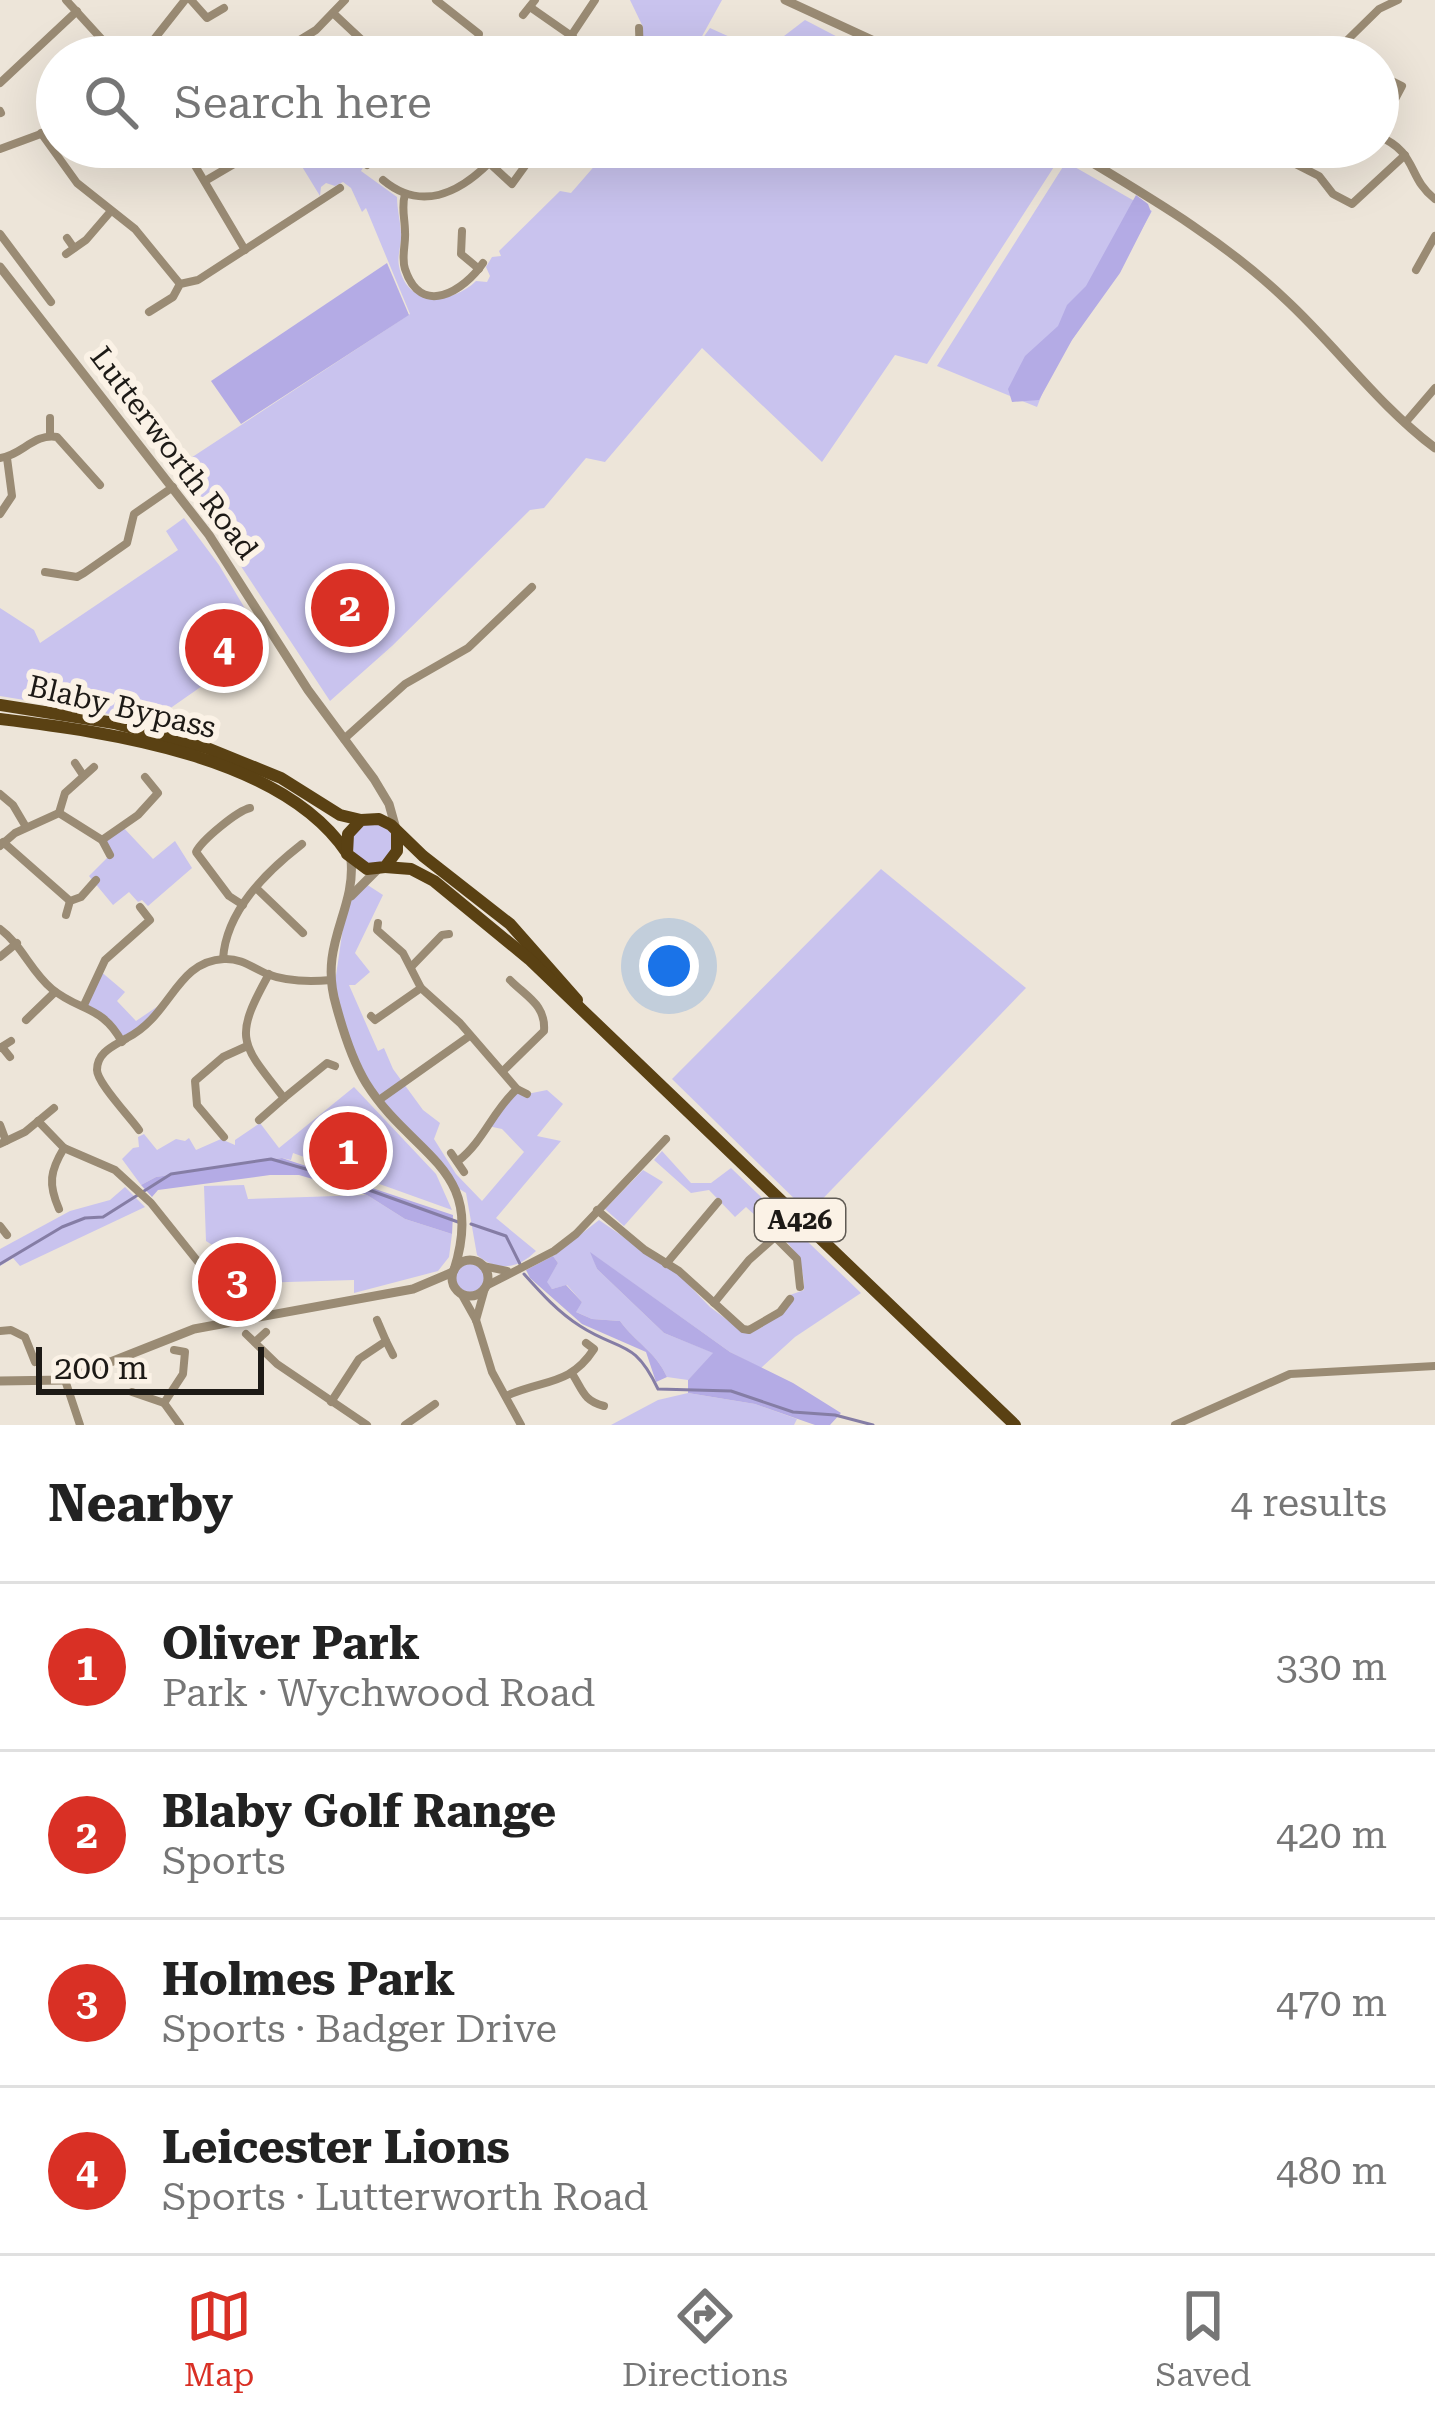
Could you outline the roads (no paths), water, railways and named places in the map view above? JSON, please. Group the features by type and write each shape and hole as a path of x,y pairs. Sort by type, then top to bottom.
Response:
{"main road":[{"name":"Blaby Bypass","path":"0,705 114,723 207,748 280,778 340,815 364,819"},
{"name":"Blaby Bypass","path":"0,719 128,740 233,772 298,802 326,825 350,857"},
{"path":"364,819 379,819 397,831 397,851 381,868 367,869 350,857 348,835 364,819"},
{"name":"A426","path":"397,831 522,934 586,1014"},
{"name":"A426","path":"381,868 411,869 434,881 516,948 1015,1425"}],"street":[{"path":"67,0 99,36"},
{"path":"158,36 188,0 200,6 207,18 224,8"},
{"path":"307,36 345,0"},
{"path":"436,0 480,35"},
{"path":"574,36 595,0"},
{"path":"785,0 863,36"},
{"path":"1354,36 1379,9 1398,0"},
{"path":"523,15 532,3 572,36"},
{"path":"50,36 77,11"},
{"path":"333,13 358,36"},
{"path":"639,28 639,36"},
{"path":"0,83 36,49"},
{"path":"0,149 36,135"},
{"path":"1399,148 1425,192 1435,200"},
{"path":"1399,161 1405,155"},
{"path":"66,168 77,183 135,229 180,284"},
{"path":"197,168 245,250"},
{"path":"205,181 227,168"},
{"path":"382,180 405,194 444,196 482,168"},
{"path":"494,168 512,184 524,168"},
{"path":"1099,168 1234,254 1287,300 1404,423 1435,448"},
{"path":"1303,168 1352,204 1391,168"},
{"path":"153,306 173,296 180,284 198,280 245,250 327,190 340,188"},
{"path":"405,194 403,260 416,288 429,295 448,296 480,268"},
{"path":"68,238 70,251 111,211"},
{"path":"462,231 461,254 487,278"},
{"path":"0,234 51,302"},
{"path":"1411,254 1419,265 1434,238"},
{"name":"Lutterworth Road","path":"0,267 220,552 269,632 382,792 397,831"},
{"path":"1404,423 1435,388"},
{"path":"50,418 50,435"},
{"path":"0,514 12,496 4,458 38,438 50,435 62,440 100,485"},
{"path":"58,559 50,573 81,575 123,547 134,514 173,487"},
{"path":"344,739 405,684 469,648 532,587"},
{"path":"75,763 83,775"},
{"path":"59,813 65,793 94,767"},
{"path":"145,777 158,793"},
{"path":"102,840 138,815 167,786"},
{"path":"364,819 378,807 382,792"},
{"path":"0,794 26,827"},
{"path":"243,904 192,855 201,842 223,828 236,807 250,808"},
{"path":"59,813 2,844 70,901"},
{"path":"59,813 102,840 110,855"},
{"path":"223,959 226,932 243,904 271,868 302,844"},
{"path":"350,857 332,980 348,1043 379,1100 449,1178 463,1208 465,1229 488,1274 476,1320"},
{"path":"347,900 381,868"},
{"path":"70,901 81,897 96,880"},
{"path":"256,888 303,933"},
{"path":"66,915 70,901"},
{"path":"84,1005 105,960 154,924 140,907"},
{"path":"0,928 55,992 109,1020 122,1042"},
{"path":"375,929 412,966 421,988 527,1094"},
{"path":"412,966 442,935 449,934"},
{"path":"0,957 16,943"},
{"path":"138,1122 97,1073 103,1053 156,1019 197,966 223,959 306,982 332,980"},
{"path":"269,974 245,1022 245,1046 284,1098"},
{"path":"503,1071 544,1031 545,1016 537,1003 516,991 510,980"},
{"path":"374,1021 421,988"},
{"path":"26,1020 55,992"},
{"path":"379,1100 468,1037"},
{"path":"4,1046 10,1057"},
{"path":"210,1138 221,1134 197,1105 195,1081 223,1057 245,1046"},
{"path":"259,1120 330,1062"},
{"path":"464,1172 455,1157 480,1142 517,1089"},
{"path":"0,1125 3,1142 54,1108"},
{"path":"38,1121 64,1148 116,1169 142,1194 211,1278 223,1323"},
{"path":"413,1289 477,1294 554,1251 666,1139"},
{"path":"59,1209 50,1184 64,1148"},
{"path":"666,1264 718,1202"},
{"path":"597,1210 749,1330 780,1312 790,1298"},
{"path":"764,1226 797,1259 800,1287"},
{"path":"465,1229 452,1284 476,1320 492,1372 521,1425"},
{"path":"714,1303 775,1237"},
{"path":"0,1381 65,1380 177,1335 413,1289 453,1271 460,1262 514,1272"},
{"path":"376,1320 393,1355"},
{"path":"0,1331 25,1337 35,1362"},
{"path":"255,1342 266,1332"},
{"path":"246,1334 277,1364 367,1425"},
{"path":"331,1402 359,1359 386,1340"},
{"path":"506,1396 534,1383 573,1375 595,1345"},
{"path":"164,1402 183,1374 185,1352 174,1350"},
{"path":"1175,1425 1290,1374 1435,1366"},
{"path":"573,1375 582,1394 597,1408"},
{"path":"65,1380 80,1425"},
{"path":"132,1392 164,1402 180,1425"},
{"path":"417,1399 422,1409"},
{"path":"405,1425 435,1404"}],"waterway":[{"path":"0,1264 62,1227 103,1217 171,1174 271,1159 458,1222"},
{"path":"471,1224 506,1236 520,1264"},
{"path":"524,1274 572,1321 633,1354 658,1389 731,1391 793,1412 835,1415 873,1425"}],"place":[{"name":"Blaby Golf Range","path":"350,608"},
{"name":"Leicester Lions","path":"224,648"},
{"name":"Oliver Park","path":"348,1151"},
{"name":"Holmes Park","path":"237,1282"}]}
